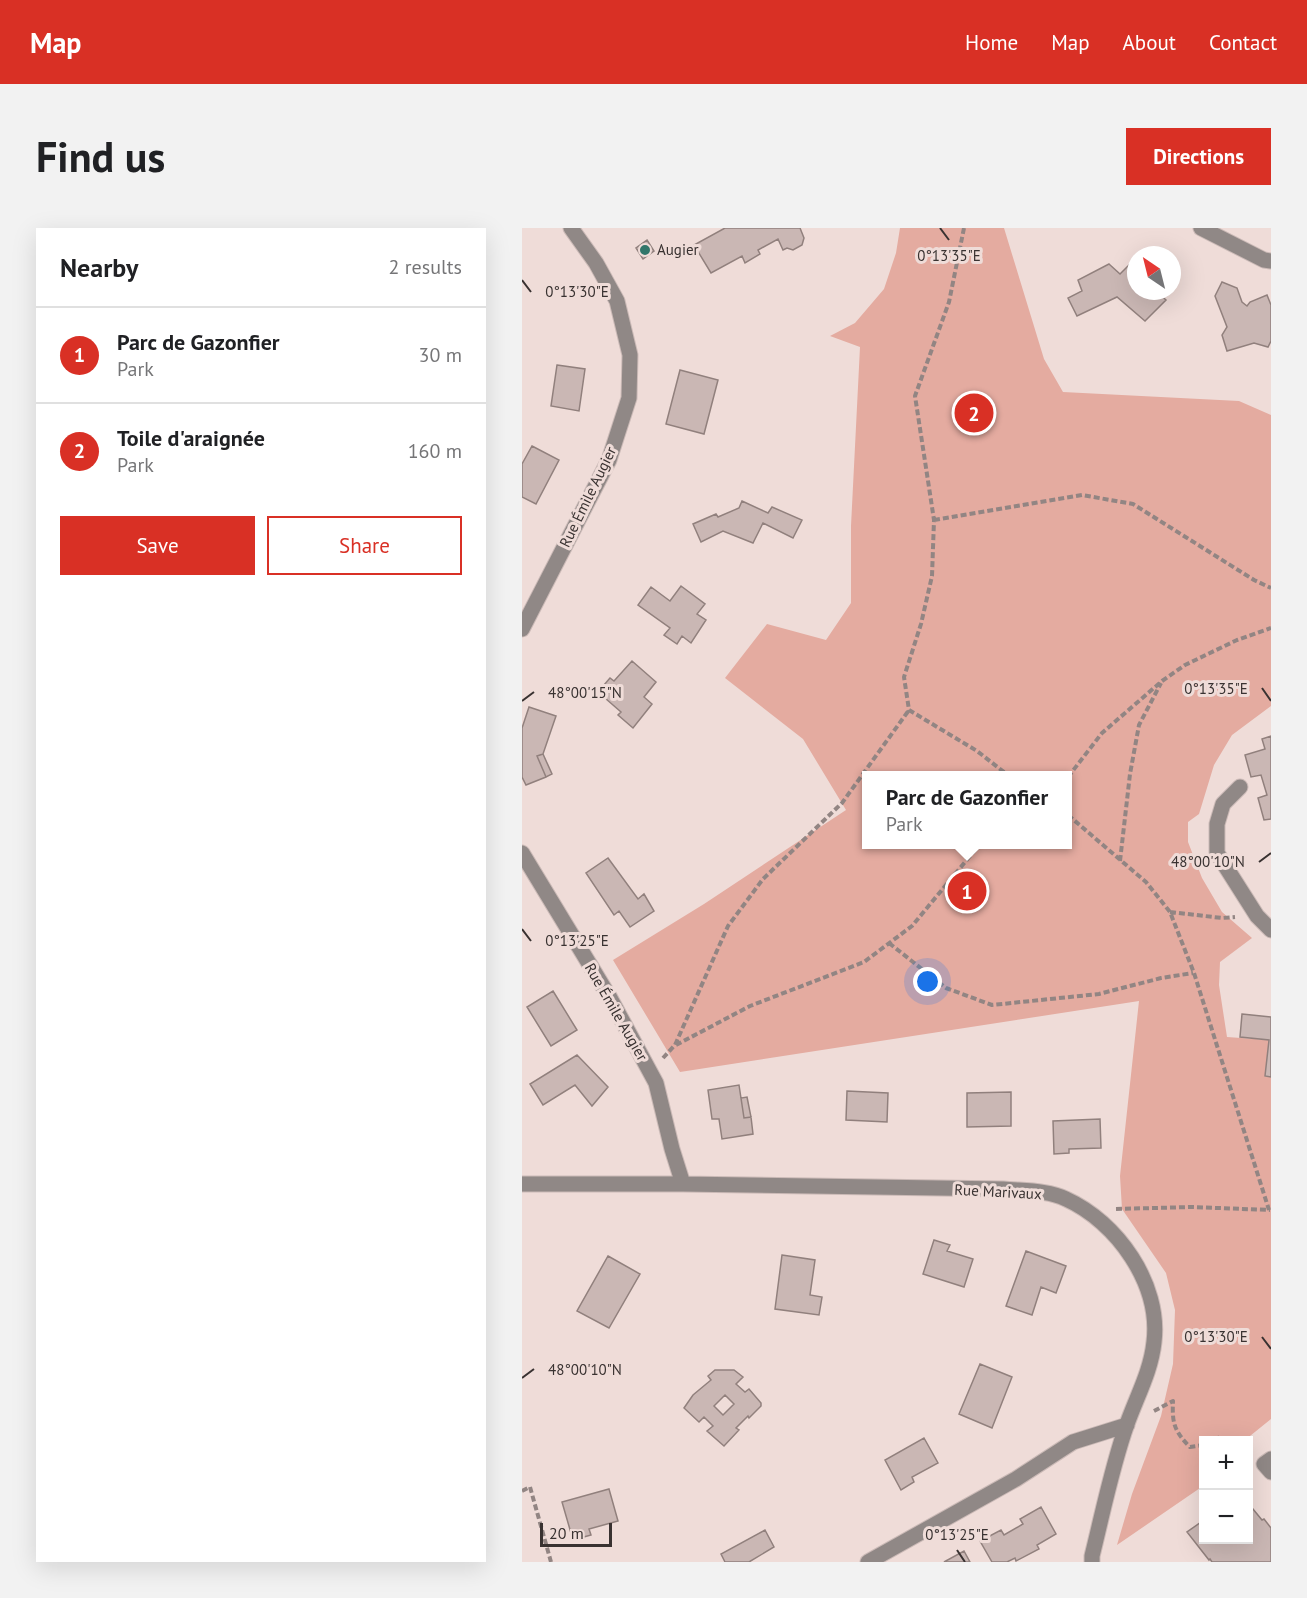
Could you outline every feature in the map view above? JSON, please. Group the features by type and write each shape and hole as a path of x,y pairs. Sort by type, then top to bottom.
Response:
{"street":[{"name":"Rue Émile Augier","path":"522,629 609,460 629,399 630,356 617,301 596,263 571,228"},
{"path":"1201,228 1264,260 1271,261"},
{"path":"1240,787 1223,804 1217,824 1217,853 1257,916 1271,930"},
{"name":"Rue Émile Augier","path":"522,853 610,998 656,1083 683,1184"},
{"name":"Rue Marivaux","path":"522,1184 683,1184 1003,1190 1044,1193 1065,1198 1086,1210 1120,1240 1137,1264 1148,1286 1154,1311 1155,1340 1148,1373 1127,1425 1092,1562"},
{"path":"868,1562 1016,1479 1073,1442 1127,1425"},
{"path":"1271,1459 1264,1464 1271,1472"}],"path":[{"path":"865,771 909,710 904,677 921,624 932,576 934,520 915,396 948,302 964,228"},
{"path":"934,520 1082,495 1132,504 1254,580 1271,588"},
{"path":"1072,772 1102,733 1162,681 1185,665 1237,640 1271,628"},
{"path":"1120,861 1130,774 1139,725 1162,681"},
{"path":"909,710 977,752 1002,771"},
{"path":"675,1045 728,926 763,879 842,803 862,775"},
{"path":"1072,819 1146,882 1170,912 1194,973 1270,1210 1192,1207 1086,1210"},
{"path":"649,1071 675,1045 750,1006 864,962 912,926 976,849"},
{"path":"1170,912 1221,918 1257,916"},
{"path":"889,943 946,988 993,1005 1099,994 1161,978 1194,973"},
{"path":"1127,1425 1173,1401 1172,1415 1177,1434 1190,1447 1199,1446"},
{"path":"522,1491 530,1487 551,1562"}],"shaded area":[{"path":"900,228 1004,228 1044,359 1063,392 1239,401 1271,415 1271,706 1232,735 1214,765 1199,814 1188,822 1188,842 1202,878 1222,912 1252,938 1220,962 1219,985 1227,1037 1269,1040 1265,1076 1271,1077 1271,1419 1250,1436 1199,1436 1199,1489 1117,1545 1132,1494 1161,1416 1173,1364 1175,1310 1166,1273 1122,1209 1120,1176 1139,1001 680,1072 613,960 704,904 846,810 803,739 725,678 767,624 826,640 851,603 851,526 860,347 830,336 855,323 884,289 896,253"}],"building":[{"path":"725,228 800,228 804,238 802,245 793,250 787,248 783,250 778,239 758,250 760,254 745,263 742,256 711,273 694,245"},
{"name":"Augier","path":"647,240 654,251 643,259 636,248"},
{"path":"1109,264 1120,274 1127,267 1127,300 1166,300 1145,321 1117,297 1077,316 1068,298 1082,291 1078,280"},
{"path":"1222,282 1237,288 1242,302 1247,306 1250,302 1267,295 1271,305 1271,341 1268,347 1254,343 1227,351 1222,335 1227,327 1215,296"},
{"path":"557,365 585,369 579,411 551,406"},
{"path":"680,370 718,380 704,434 666,424"},
{"path":"532,446 559,460 536,504 522,497 522,464"},
{"path":"742,501 768,513 772,507 802,520 793,538 763,523 753,543 723,531 701,542 693,524 716,514 718,517 739,508"},
{"path":"681,586 705,604 697,614 706,620 691,643 682,636 677,644 664,635 670,628 638,605 651,587 670,601"},
{"path":"632,661 656,682 644,697 652,704 633,728 618,715 621,712 598,692 610,678 614,681"},
{"path":"529,707 556,716 543,754 537,756 546,777 526,785 522,777 522,728"},
{"path":"1271,736 1271,819 1264,820 1258,798 1267,795 1261,775 1251,777 1245,755 1265,749 1262,739"},
{"path":"543,754 552,774 546,777 537,756"},
{"path":"608,858 638,899 644,894 654,911 630,927 619,911 614,915 586,873"},
{"path":"553,991 577,1030 551,1046 527,1007"},
{"path":"1242,1014 1271,1017 1271,1077 1265,1076 1269,1040 1240,1037"},
{"path":"577,1055 608,1087 592,1106 575,1085 543,1105 530,1084"},
{"path":"739,1085 744,1118 751,1117 753,1134 722,1139 719,1119 712,1119 708,1090"},
{"path":"847,1091 888,1093 887,1122 846,1120"},
{"path":"1011,1092 1011,1126 967,1127 967,1093"},
{"path":"747,1097 751,1117 744,1118 741,1098"},
{"path":"1100,1119 1101,1148 1069,1149 1069,1153 1054,1154 1053,1121"},
{"path":"934,1240 950,1245 947,1251 973,1259 964,1287 923,1274"},
{"path":"1026,1251 1066,1266 1056,1293 1041,1287 1032,1315 1006,1306"},
{"path":"782,1255 815,1260 810,1295 822,1297 819,1315 775,1309"},
{"path":"608,1256 640,1274 609,1328 577,1311"},
{"path":"980,1364 1012,1377 992,1428 959,1414"},
{"path":"715,1370 734,1370 743,1377 736,1384 745,1392 749,1389 761,1403 761,1406 749,1418 748,1416 736,1428 739,1430 724,1446 707,1431 713,1426 704,1417 699,1422 684,1408 693,1395 711,1380 708,1376","holes":["725,1395 734,1404 723,1415 714,1406"]},
{"path":"924,1438 938,1463 912,1477 914,1482 901,1490 885,1460"},
{"path":"609,1489 618,1521 589,1529 591,1535 573,1540 562,1502"},
{"path":"1041,1507 1056,1534 1037,1545 1039,1549 1016,1561 1015,1558 1007,1562 992,1562 980,1541 1001,1530 1004,1535 1023,1524 1020,1519"},
{"path":"1253,1509 1271,1528 1271,1562 1212,1562 1187,1532 1199,1524 1199,1544 1253,1544"},
{"path":"765,1530 774,1547 749,1562 725,1562 721,1554"},
{"path":"964,1551 970,1562 944,1562"}],"place":[{"name":"Augier","path":"645,250"},
{"name":"Toile d'araignée","path":"974,413"},
{"name":"Parc de Gazonfier","path":"967,891"}]}
